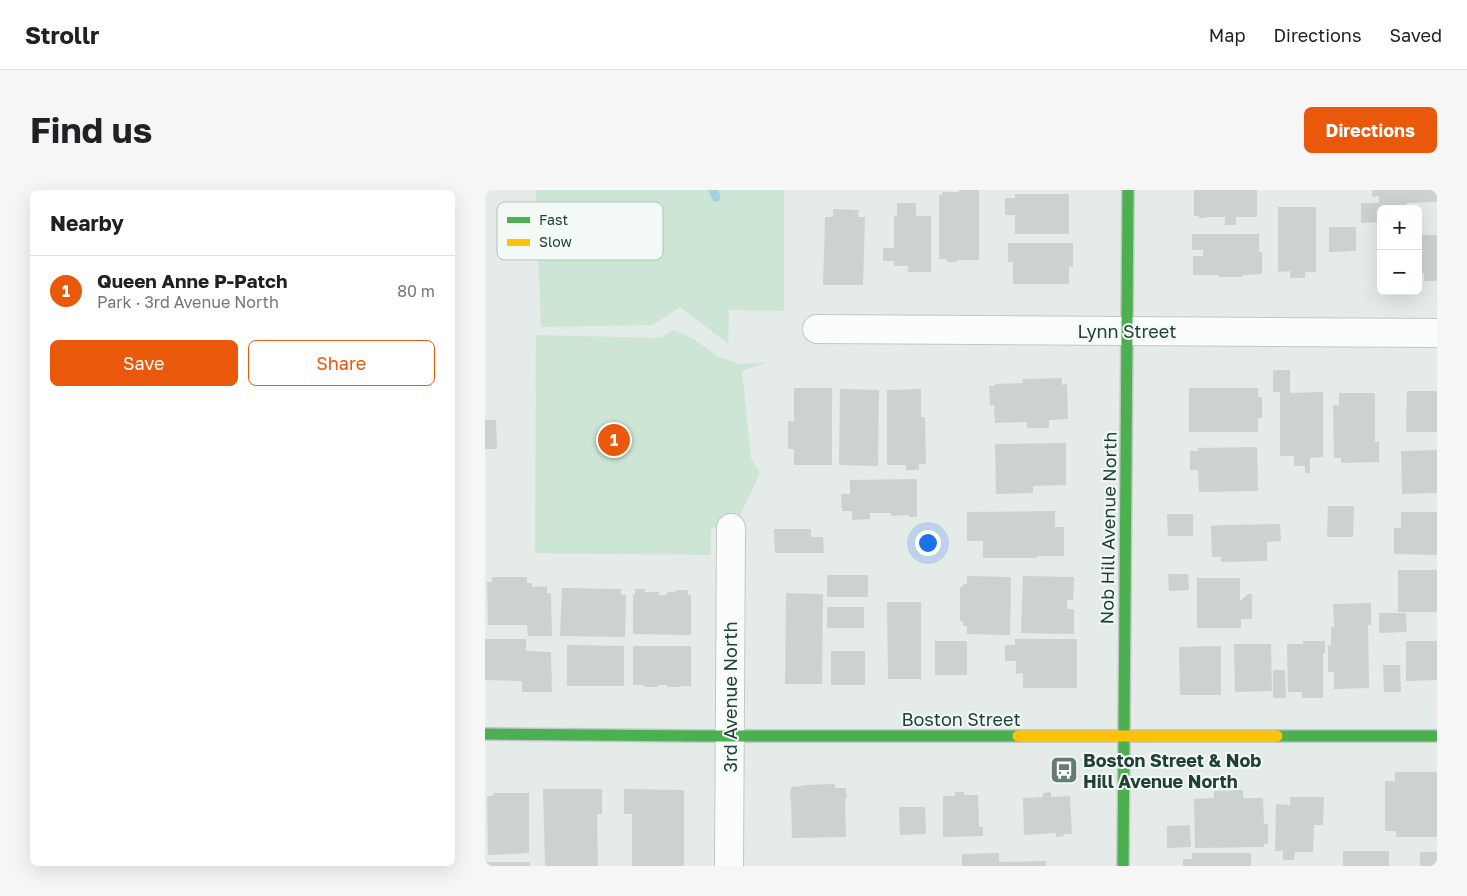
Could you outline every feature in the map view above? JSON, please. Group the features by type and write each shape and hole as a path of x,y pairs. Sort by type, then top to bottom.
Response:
{"street":[{"name":"Nob Hill Avenue North","path":"1123,866 1128,190"},
{"name":"Lynn Street","path":"817,328 1437,333"},
{"name":"3rd Avenue North","path":"729,866 731,528"},
{"name":"Boston Street","path":"485,734 1123,737 1437,736"}],"green space":[{"path":"536,190 784,190 784,311 729,310 728,344 680,307 653,325 541,327 539,260 663,260 663,202 536,202"},
{"path":"673,330 692,338 719,357 740,364 768,362 742,371 751,458 760,473 739,518 711,529 711,555 535,553 536,335 661,338"}],"building":[{"path":"959,190 979,190 979,260 947,262 947,259 939,259 939,195 942,195 942,192 959,192"},
{"path":"1194,190 1257,190 1257,217 1236,217 1236,225 1225,225 1225,217 1199,218 1199,216 1194,216"},
{"path":"1372,190 1437,190 1437,202 1377,205 1377,222 1361,223 1361,203 1379,203 1379,196 1372,197"},
{"path":"1015,194 1069,194 1069,234 1015,234 1015,215 1005,215 1005,198 1015,198"},
{"path":"897,203 916,203 916,216 931,216 931,272 908,272 908,266 894,266 894,261 883,261 883,248 894,248 894,216 897,216"},
{"path":"1278,207 1316,207 1316,272 1305,272 1305,278 1290,278 1290,271 1278,272"},
{"path":"833,209 859,210 858,217 865,217 863,285 823,285 825,217 833,217"},
{"path":"1329,227 1356,227 1356,251 1329,252"},
{"path":"1192,234 1259,234 1259,252 1262,252 1262,274 1242,275 1242,277 1193,275 1193,256 1203,256 1203,250 1192,250"},
{"path":"1422,235 1437,235 1437,281 1424,281 1424,273 1422,273"},
{"path":"1008,243 1073,243 1073,267 1069,267 1069,284 1013,284 1013,262 1008,262"},
{"path":"1273,370 1290,370 1290,393 1323,392 1323,457 1310,458 1310,473 1305,473 1305,466 1294,466 1294,456 1280,456 1280,392 1273,392"},
{"path":"1062,378 1062,385 1067,384 1068,419 1049,420 1049,428 1027,428 1027,422 995,423 994,405 990,405 989,386 1023,383 1023,379"},
{"path":"794,388 832,388 832,465 794,465 794,449 788,449 788,421 794,421"},
{"path":"1189,388 1258,388 1258,397 1262,397 1262,418 1258,418 1258,432 1189,432"},
{"path":"840,389 879,390 878,466 839,465"},
{"path":"921,389 921,417 925,417 926,464 919,464 919,470 906,470 906,465 887,465 887,390"},
{"path":"1407,391 1437,391 1437,432 1406,432"},
{"path":"1339,393 1375,393 1375,442 1379,442 1379,462 1341,463 1341,458 1334,458 1333,405 1339,405"},
{"path":"485,420 496,420 497,449 485,449"},
{"path":"1066,443 1066,485 1033,486 1033,493 996,494 995,444"},
{"path":"1257,447 1258,491 1199,492 1198,470 1190,470 1190,451 1198,451 1198,448"},
{"path":"1437,450 1437,493 1402,494 1401,451"},
{"path":"917,479 917,517 909,517 909,515 891,516 891,513 870,513 870,519 852,520 852,511 842,511 841,494 850,494 850,480"},
{"path":"1328,506 1354,506 1353,537 1327,537"},
{"path":"1055,511 1055,527 1064,527 1064,556 983,558 983,541 967,541 967,512"},
{"path":"1401,512 1437,512 1437,555 1394,554 1394,528 1401,528"},
{"path":"1167,514 1193,514 1193,536 1168,536"},
{"path":"1280,524 1281,541 1267,542 1267,561 1221,562 1221,557 1212,557 1211,526"},
{"path":"774,529 811,529 811,537 823,537 824,553 775,553"},
{"path":"1398,570 1437,570 1437,612 1398,612"},
{"path":"1168,574 1188,574 1189,590 1169,591"},
{"path":"827,575 868,575 868,597 827,597"},
{"path":"967,576 1011,577 1010,635 967,634 967,626 963,626 963,621 960,621 960,587 963,587 963,584 967,584"},
{"path":"1023,576 1074,577 1073,600 1067,600 1067,609 1074,609 1074,634 1021,633"},
{"path":"492,577 527,577 527,583 532,583 532,587 547,586 547,593 551,593 552,636 528,636 527,625 488,625 487,582 492,582"},
{"path":"1197,578 1240,578 1240,601 1248,594 1252,594 1252,619 1241,619 1241,628 1197,628"},
{"path":"562,588 621,589 621,595 626,595 625,637 560,636"},
{"path":"635,589 645,589 645,592 659,592 659,595 667,595 667,592 676,592 676,590 688,590 688,595 691,595 691,635 633,634 633,594 635,594"},
{"path":"786,593 823,594 822,684 785,684"},
{"path":"887,602 921,602 921,679 888,679"},
{"path":"1371,603 1371,625 1368,625 1369,688 1334,689 1334,672 1328,672 1328,645 1331,645 1331,627 1334,627 1333,604"},
{"path":"827,607 864,607 864,628 827,628"},
{"path":"1379,613 1406,613 1407,632 1379,633"},
{"path":"485,639 526,639 526,651 551,652 552,692 522,692 522,681 485,680"},
{"path":"1015,639 1077,639 1077,688 1023,688 1023,673 1016,674 1016,661 1005,661 1005,645 1015,645"},
{"path":"935,641 967,641 967,675 935,675"},
{"path":"1303,641 1325,641 1325,653 1323,653 1323,698 1302,698 1302,692 1288,692 1287,644 1303,644"},
{"path":"1406,641 1437,641 1437,680 1406,681"},
{"path":"1234,644 1271,644 1272,691 1235,692"},
{"path":"567,645 624,646 624,686 567,686"},
{"path":"633,646 691,646 691,686 667,687 667,685 658,685 658,687 644,687 644,685 633,685"},
{"path":"1221,646 1221,695 1180,695 1179,647"},
{"path":"831,651 865,651 865,685 831,685"},
{"path":"1383,665 1400,665 1401,692 1384,692"},
{"path":"1273,670 1285,670 1286,698 1273,698"},
{"path":"1395,772 1437,772 1437,837 1396,837 1396,831 1385,831 1385,781 1395,781"},
{"path":"835,784 835,788 846,788 846,837 792,838 791,787"},
{"path":"543,789 602,789 602,814 597,814 598,866 545,866"},
{"path":"624,789 684,790 684,866 632,866 632,814 624,814"},
{"path":"1243,790 1243,798 1263,798 1264,824 1268,824 1268,844 1264,844 1264,847 1195,848 1194,799 1214,798 1214,791"},
{"path":"955,792 964,792 964,795 978,795 979,827 983,827 983,836 943,837 943,796 955,796"},
{"path":"1051,792 1051,797 1070,796 1072,834 1056,837 1056,833 1024,835 1023,798 1043,797 1043,793"},
{"path":"493,793 529,793 529,853 488,855 487,796 493,796"},
{"path":"1290,797 1324,797 1323,825 1314,825 1313,852 1295,852 1294,860 1283,860 1283,851 1275,851 1276,804 1290,805"},
{"path":"899,807 925,807 926,834 900,835"},
{"path":"1190,825 1191,847 1167,848 1167,826"},
{"path":"1343,851 1389,851 1389,866 1343,866"},
{"path":"1420,852 1437,852 1437,866 1420,866"},
{"path":"999,853 999,862 1046,861 1046,866 962,866 962,854"},
{"path":"1192,853 1251,853 1251,866 1183,866 1183,859 1192,859"},
{"path":"485,862 530,862 530,866 485,866"}],"waterway":[{"path":"713,190 716,197"}],"traffic: fast":[{"path":"1123,866 1128,190"},
{"path":"485,734 1018,736"},
{"path":"1277,736 1437,736"}],"traffic: slow":[{"path":"1018,736 1277,736"}],"place":[{"name":"Queen Anne P-Patch","path":"614,440"},
{"name":"Boston Street & Nob Hill Avenue North","path":"1064,770"}]}
